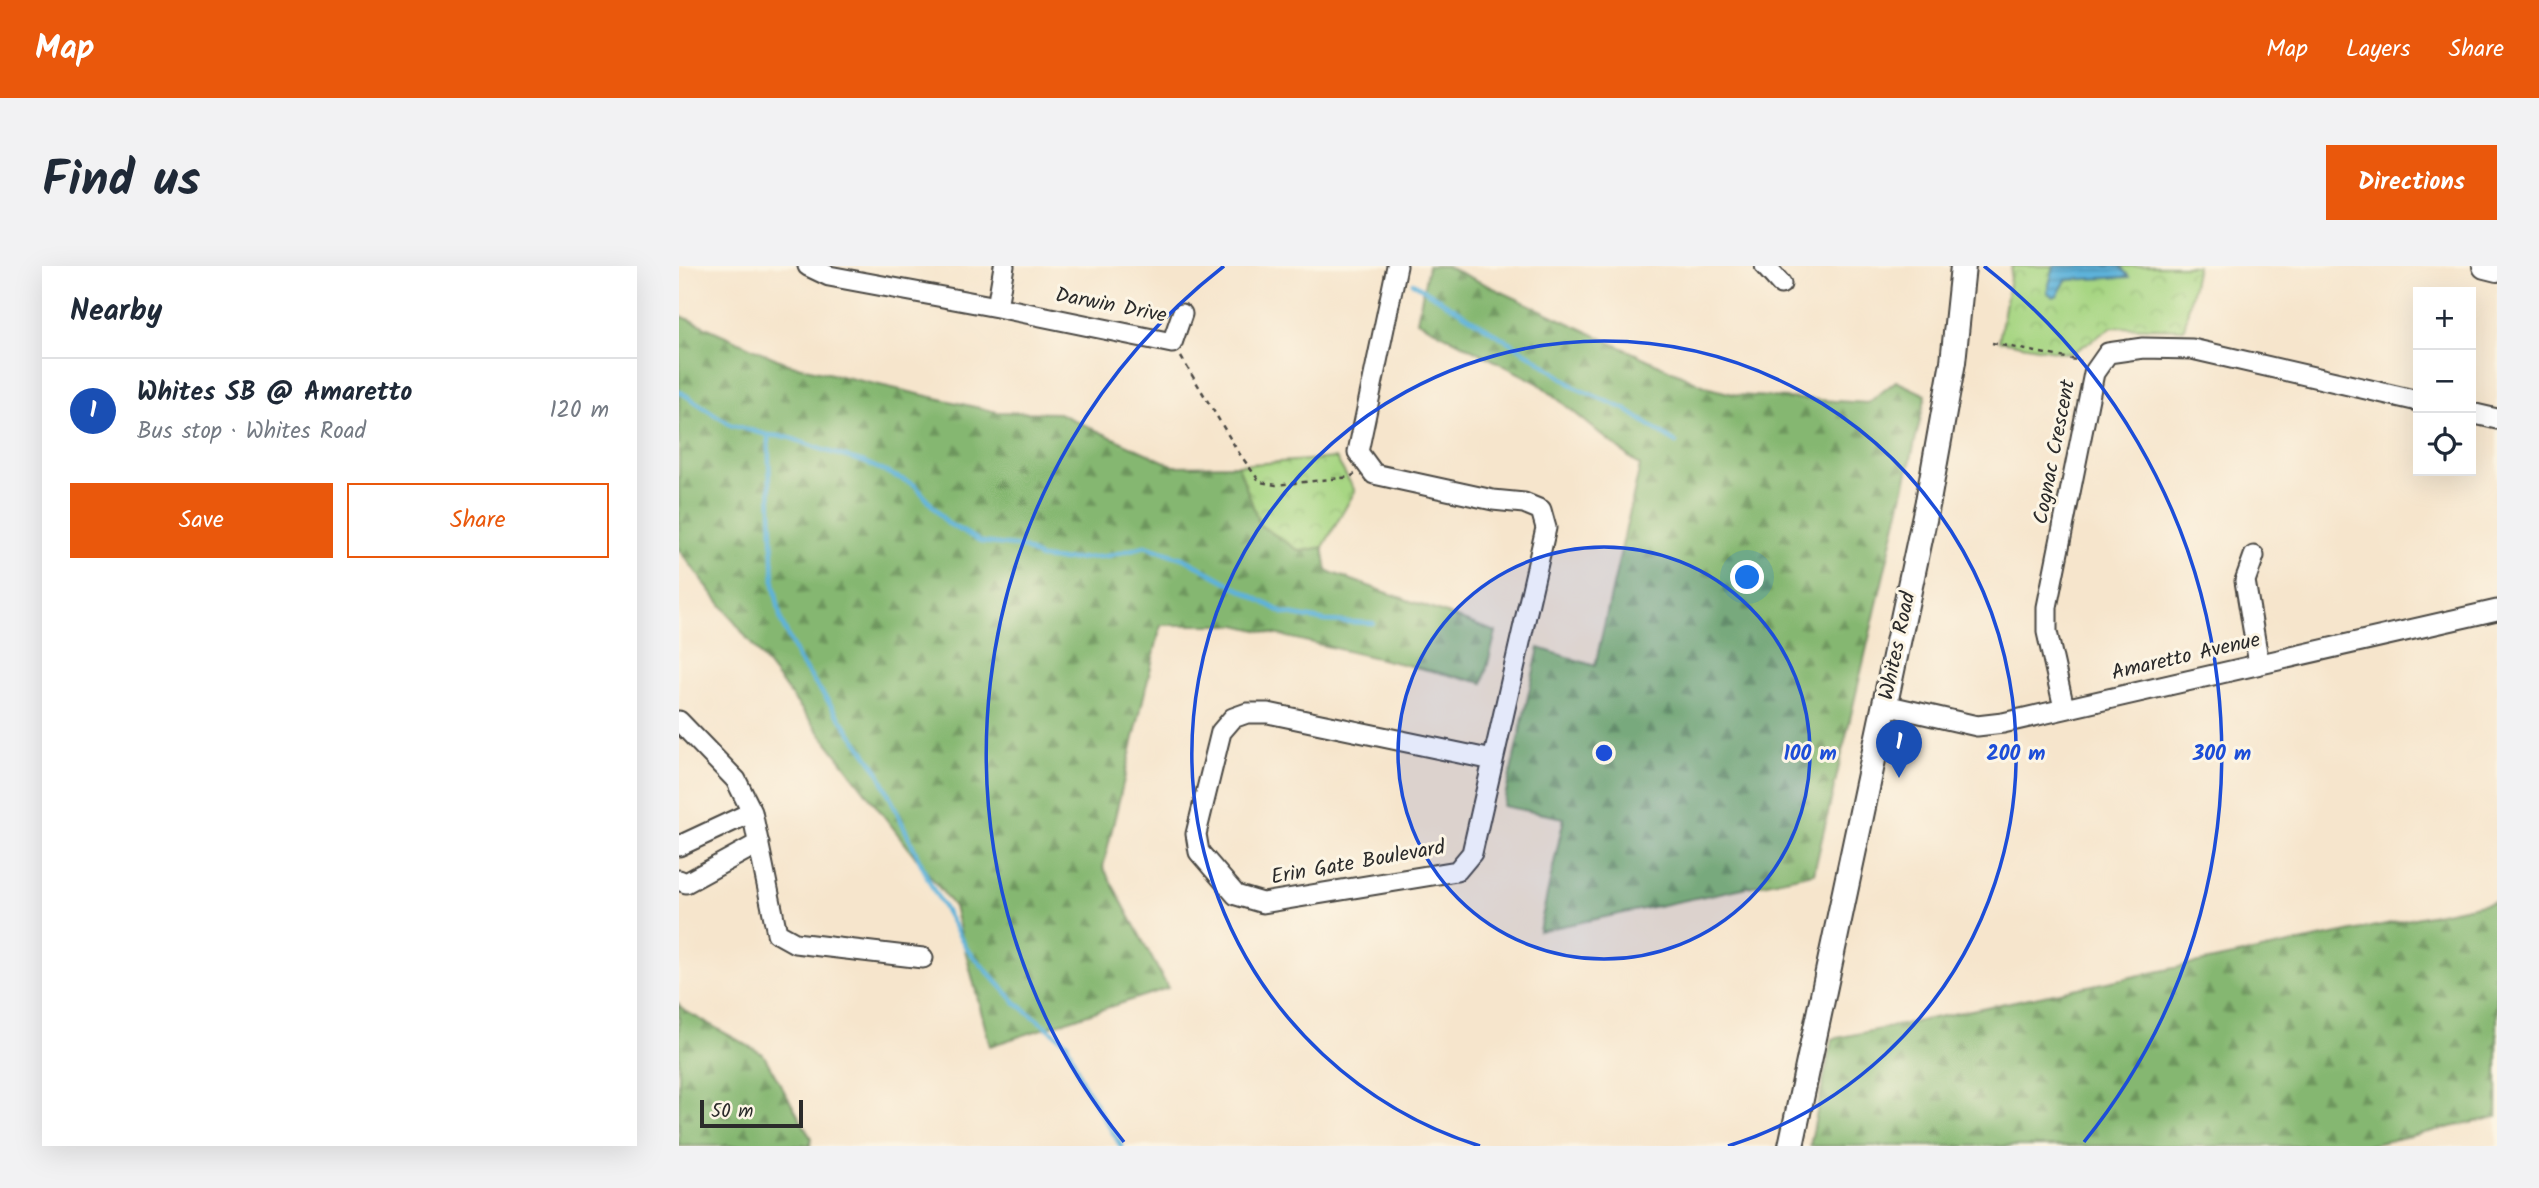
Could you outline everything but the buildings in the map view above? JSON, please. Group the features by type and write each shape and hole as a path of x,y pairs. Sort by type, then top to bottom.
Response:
{"main road":[{"name":"Whites Road","path":"1791,1146 1885,705 1953,362 1963,266"},
{"path":"2485,266 2497,269"}],"street":[{"name":"Darwin Drive","path":"808,266 829,276 1172,342 1182,314"},
{"path":"997,307 1004,266"},
{"path":"1367,468 1358,452 1397,266"},
{"path":"1765,266 1781,284"},
{"name":"Cognac Crescent","path":"2064,708 2047,632 2047,607 2094,373 2108,353 2143,348 2192,349 2413,400"},
{"path":"2476,414 2497,419"},
{"name":"Erin Gate Boulevard","path":"1367,468 1374,474 1493,500 1524,503 1541,510 1546,528 1472,853 1457,871 1263,903 1236,895 1199,852 1196,834 1221,732 1233,718 1247,713 1268,713 1493,760"},
{"path":"2254,556 2245,581 2259,664"},
{"name":"Amaretto Avenue","path":"1885,705 1977,726 2003,723 2497,610"},
{"path":"679,721 736,780 752,812 777,933 795,943 923,958"},
{"path":"679,846 752,812"},
{"path":"679,880 686,883 759,843"}],"path":[{"path":"1172,342 1239,453 1260,482 1276,485 1350,477 1367,468"},
{"path":"1992,343 2081,361"}],"green space":[{"path":"1428,266 1446,266 1709,388 1737,395 1868,403 1896,381 1926,395 1814,873 1539,931 1564,818 1503,806 1539,648 1595,666 1640,466 1538,383 1417,321"},
{"path":"2012,266 2197,266 2184,329 2112,327 2071,354 1999,341"},
{"path":"679,315 788,364 997,412 1059,413 1174,466 1238,465 1260,525 1300,551 1323,547 1327,571 1496,632 1483,683 1236,625 1161,625 1103,867 1168,988 990,1046 954,907 679,550"},
{"path":"1336,458 1355,491 1323,547 1300,551 1260,525 1238,465"},
{"path":"2497,901 2497,1117 2365,1146 1810,1146 1832,1039"},
{"path":"679,1004 685,1011 763,1054 811,1138 810,1146 679,1146"}],"water":[{"path":"2054,266 2115,266 2121,267 2129,277 2066,280 2058,295 2053,297 2047,292"}],"waterway":[{"path":"1413,283 1535,358 1576,388 1625,409 1676,443"},
{"path":"679,391 731,425 768,435 788,437 864,462 915,485 947,523 982,542 1022,547 1040,558 1062,560 1108,556 1145,546 1185,559 1283,613 1326,621 1373,623"},
{"path":"768,435 774,584 781,621 798,659 878,771 931,885 967,949 1016,1003 1067,1043 1082,1082 1121,1146"}],"place":[{"name":"Whites SB @ Amaretto","path":"1899,778"}]}
